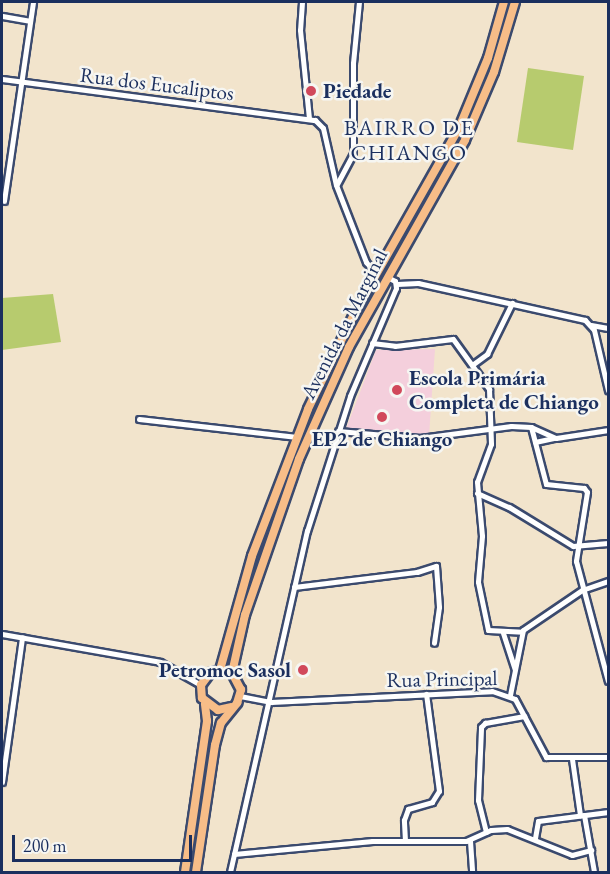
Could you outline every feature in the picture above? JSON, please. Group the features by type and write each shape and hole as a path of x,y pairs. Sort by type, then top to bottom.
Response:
{"main road":[{"name":"Avenida da Marginal","path":"220,670 252,556 297,436 375,274 459,128 488,58 504,2"},
{"name":"Avenida da Marginal","path":"232,673 245,615 299,459 348,347 465,140 494,72 515,2"},
{"path":"185,873 207,721 206,704 201,685 206,676 220,670 232,673 240,683 240,696 221,723 215,745 196,873"},
{"path":"206,704 218,710 231,707"}],"street":[{"path":"4,201 33,2"},
{"path":"302,2 300,30 309,118 323,128 336,185 366,261 375,274"},
{"path":"336,185 353,154 353,63 358,2"},
{"path":"2,16 30,21"},
{"name":"Rua dos Eucaliptos","path":"2,79 309,118"},
{"path":"387,277 397,284 418,283 585,320 591,325 609,328"},
{"path":"230,873 266,702 294,587 338,431 397,284"},
{"path":"472,365 487,354 512,303"},
{"path":"591,325 609,390"},
{"path":"372,343 395,346 453,339 490,392 491,444 477,493 482,536 478,582 484,622 488,630 502,633 522,632 582,590 609,581"},
{"path":"139,419 297,436"},
{"path":"338,431 429,438 490,428 531,428 556,438"},
{"path":"531,428 546,484 584,488 587,492 576,547 582,590 606,662 609,681"},
{"path":"535,442 609,430"},
{"path":"477,493 509,507 576,547 609,543"},
{"path":"294,587 417,572 436,566 439,608 434,643"},
{"path":"510,695 522,632"},
{"path":"502,633 515,670"},
{"path":"2,634 160,662 201,685"},
{"path":"2,781 22,638"},
{"name":"Rua Principal","path":"240,696 266,702 492,691 510,695 524,716 542,754 552,759 609,757"},
{"path":"405,841 404,820 408,809 432,802 439,791 426,694"},
{"path":"486,832 478,800 481,728 485,723 524,716"},
{"path":"572,759 594,873"},
{"path":"535,838 538,822 609,812"},
{"path":"234,854 405,841 470,840 486,832 507,829 535,838 572,855 591,850"},
{"path":"470,840 472,873"}],"shaded area":[{"name":"Escola Primária Completa de Chiango","path":"435,349 429,436 346,429 376,350"}],"green space":[{"path":"528,68 584,76 573,150 517,142"},
{"path":"53,294 61,342 2,350 2,298"}],"place":[{"name":"Piedade","path":"311,91"},
{"name":"Escola Primária Completa de Chiango","path":"397,390"},
{"name":"EP2 de Chiango","path":"382,417"},
{"name":"Petromoc Sasol","path":"303,670"}],"district":[{"name":"BAIRRO DE CHIANGO","path":"409,140"}]}
